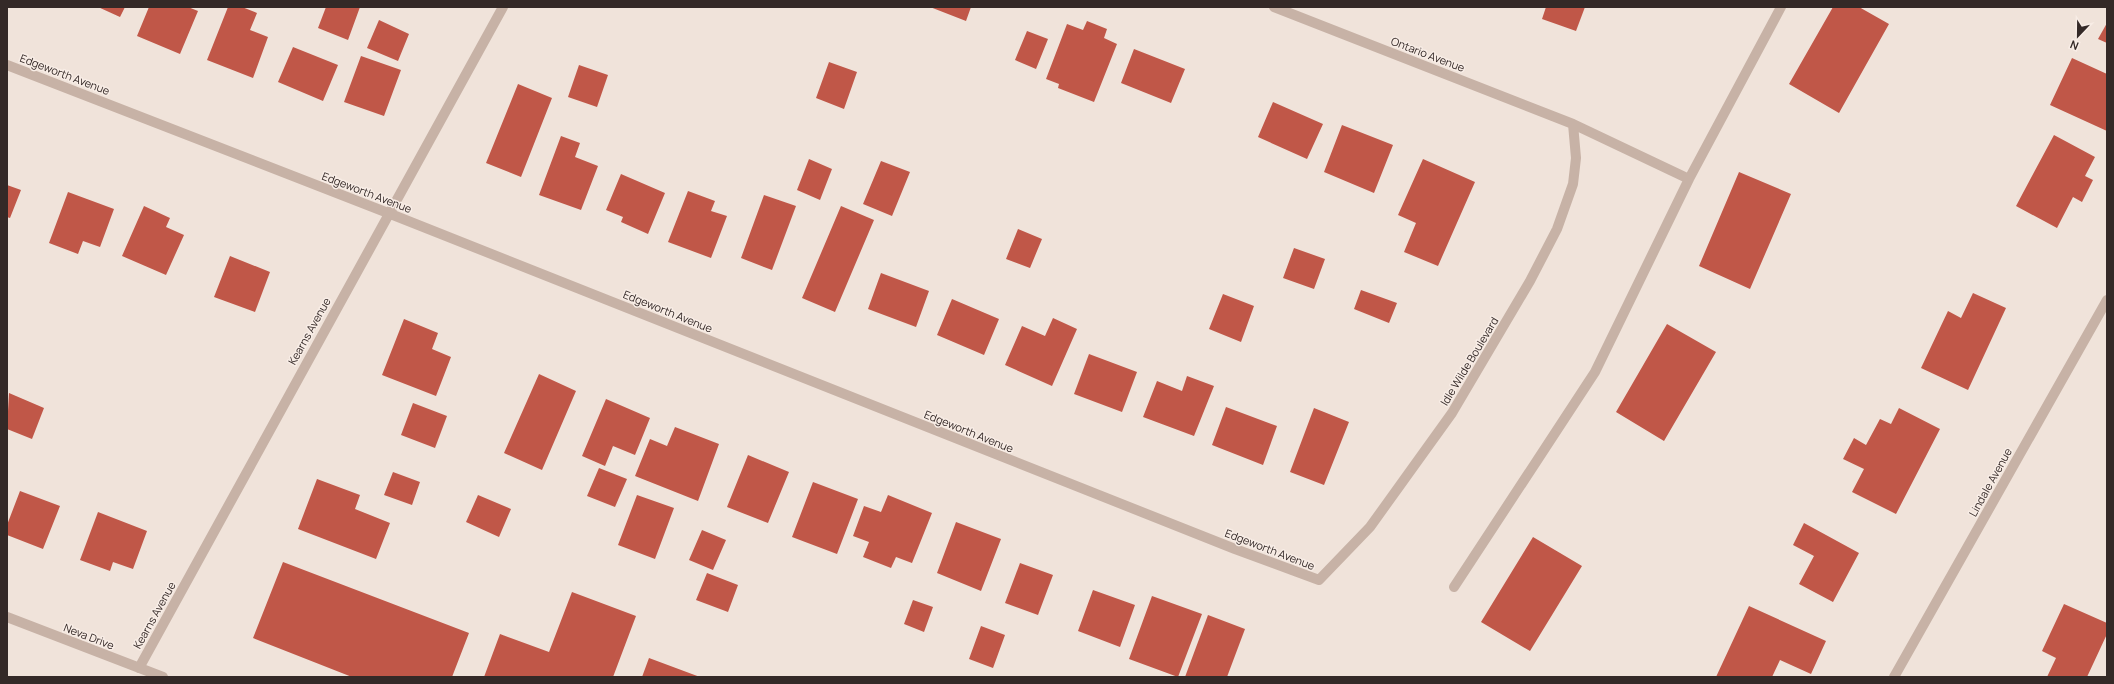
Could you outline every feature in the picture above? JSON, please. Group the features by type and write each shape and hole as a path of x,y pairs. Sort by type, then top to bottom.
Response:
{"street":[{"name":"Kearns Avenue","path":"139,668 388,213 503,7"},
{"name":"Ontario Avenue","path":"1274,7 1573,124 1689,179"},
{"path":"1454,587 1595,372 1689,179 1781,7"},
{"name":"Edgeworth Avenue","path":"7,65 388,213 1213,541 1319,580"},
{"name":"Idle Wilde Boulevard","path":"1319,580 1370,527 1452,412 1530,282 1557,229 1573,184 1576,158 1573,124"},
{"name":"Lindale Avenue","path":"1894,677 2107,300"},
{"name":"Neva Drive","path":"7,617 163,677"}],"building":[{"path":"98,7 125,7 120,17"},
{"path":"149,7 188,7 198,11 180,54 137,36"},
{"path":"228,7 242,7 257,13 250,30 268,37 253,78 207,60"},
{"path":"326,7 360,7 348,40 318,28"},
{"path":"930,7 971,7 966,21"},
{"path":"1546,7 1585,7 1576,31 1542,19"},
{"path":"1833,7 1859,7 1889,24 1839,113 1789,84"},
{"path":"379,20 409,34 398,61 367,48"},
{"path":"1087,21 1107,29 1104,38 1117,44 1094,102 1058,88 1059,84 1046,79 1067,24 1083,30"},
{"path":"2107,23 2107,43 2098,39"},
{"path":"1027,31 1048,39 1036,69 1015,60"},
{"path":"293,47 338,65 323,101 278,82"},
{"path":"1134,49 1185,69 1171,103 1121,83"},
{"path":"361,56 401,70 384,116 344,102"},
{"path":"2072,58 2107,74 2107,131 2050,105"},
{"path":"829,62 857,72 844,109 816,98"},
{"path":"579,65 608,75 597,107 568,97"},
{"path":"518,84 552,98 521,177 486,163"},
{"path":"1273,102 1323,124 1307,159 1258,137"},
{"path":"1342,125 1393,145 1374,193 1324,172"},
{"path":"2054,135 2095,157 2085,176 2093,180 2082,202 2073,197 2057,228 2016,206"},
{"path":"561,136 580,143 575,157 598,166 581,210 539,195"},
{"path":"809,159 832,169 820,200 797,190"},
{"path":"1423,159 1475,182 1438,266 1404,252 1416,223 1398,215"},
{"path":"881,161 910,172 892,216 863,204"},
{"path":"1739,172 1791,194 1750,289 1699,266"},
{"path":"621,174 665,193 648,234 621,222 623,217 606,210"},
{"path":"7,185 21,190 10,218 7,217"},
{"path":"688,191 715,201 711,211 727,216 711,258 668,242"},
{"path":"68,192 114,209 100,247 83,241 78,254 49,243"},
{"path":"764,195 796,206 772,270 741,258"},
{"path":"144,206 170,218 166,227 184,235 166,275 122,256"},
{"path":"841,206 874,220 835,312 802,298"},
{"path":"1018,229 1042,239 1030,268 1006,259"},
{"path":"1294,248 1325,259 1314,289 1283,278"},
{"path":"230,256 270,272 255,312 214,297"},
{"path":"881,273 929,291 916,327 868,309"},
{"path":"1361,290 1397,303 1389,323 1354,309"},
{"path":"1973,293 2006,308 1968,390 1921,368 1948,311 1961,318"},
{"path":"1223,294 1254,306 1241,342 1209,329"},
{"path":"952,299 999,319 984,355 937,335"},
{"path":"1053,318 1077,329 1052,386 1005,365 1022,326 1045,336"},
{"path":"404,319 438,333 432,349 451,357 436,396 382,375"},
{"path":"1667,324 1716,352 1664,441 1616,412"},
{"path":"1089,354 1137,372 1122,412 1074,394"},
{"path":"539,374 576,391 542,470 504,453"},
{"path":"1187,376 1214,386 1194,436 1143,417 1157,381 1182,391"},
{"path":"9,393 44,408 32,439 7,429"},
{"path":"606,399 650,418 635,455 613,446 605,466 582,456"},
{"path":"413,403 447,416 435,448 401,435"},
{"path":"1226,407 1277,426 1263,465 1212,445"},
{"path":"1314,408 1349,422 1324,485 1290,472"},
{"path":"1899,408 1940,429 1896,514 1852,492 1864,469 1843,459 1854,438 1866,445 1880,419 1891,424"},
{"path":"675,427 719,444 698,501 635,476 650,439 667,446"},
{"path":"748,455 789,472 768,523 727,507"},
{"path":"599,468 627,479 615,507 587,496"},
{"path":"393,472 420,482 412,505 384,495"},
{"path":"317,479 360,495 355,509 390,523 376,559 298,529"},
{"path":"813,482 858,499 837,554 792,537"},
{"path":"20,491 60,506 43,549 7,535 7,525"},
{"path":"478,495 511,509 499,537 466,522"},
{"path":"637,495 674,508 655,559 618,545"},
{"path":"888,495 932,513 912,563 896,557 891,568 863,557 869,542 853,536 864,506 881,512"},
{"path":"98,512 147,531 133,569 113,562 110,571 80,560"},
{"path":"956,522 1001,539 981,591 937,573"},
{"path":"1804,523 1859,553 1833,602 1799,584 1814,556 1793,545"},
{"path":"702,530 726,540 713,570 689,560"},
{"path":"1533,537 1582,566 1530,651 1481,622"},
{"path":"283,562 469,633 452,677 352,677 253,638"},
{"path":"1020,563 1053,575 1038,615 1005,603"},
{"path":"707,573 738,585 728,612 696,600"},
{"path":"1093,590 1135,605 1120,647 1078,631"},
{"path":"572,592 636,616 613,677 484,677 500,634 549,652"},
{"path":"1152,596 1202,614 1178,677 1129,659"},
{"path":"913,600 933,607 924,632 904,624"},
{"path":"2064,604 2107,623 2107,634 2087,677 2047,677 2056,658 2042,651"},
{"path":"1749,606 1826,641 1811,674 1780,660 1772,677 1716,677"},
{"path":"1208,615 1245,629 1227,677 1185,677"},
{"path":"981,626 1005,635 993,668 969,659"},
{"path":"649,658 700,677 642,677"}]}
